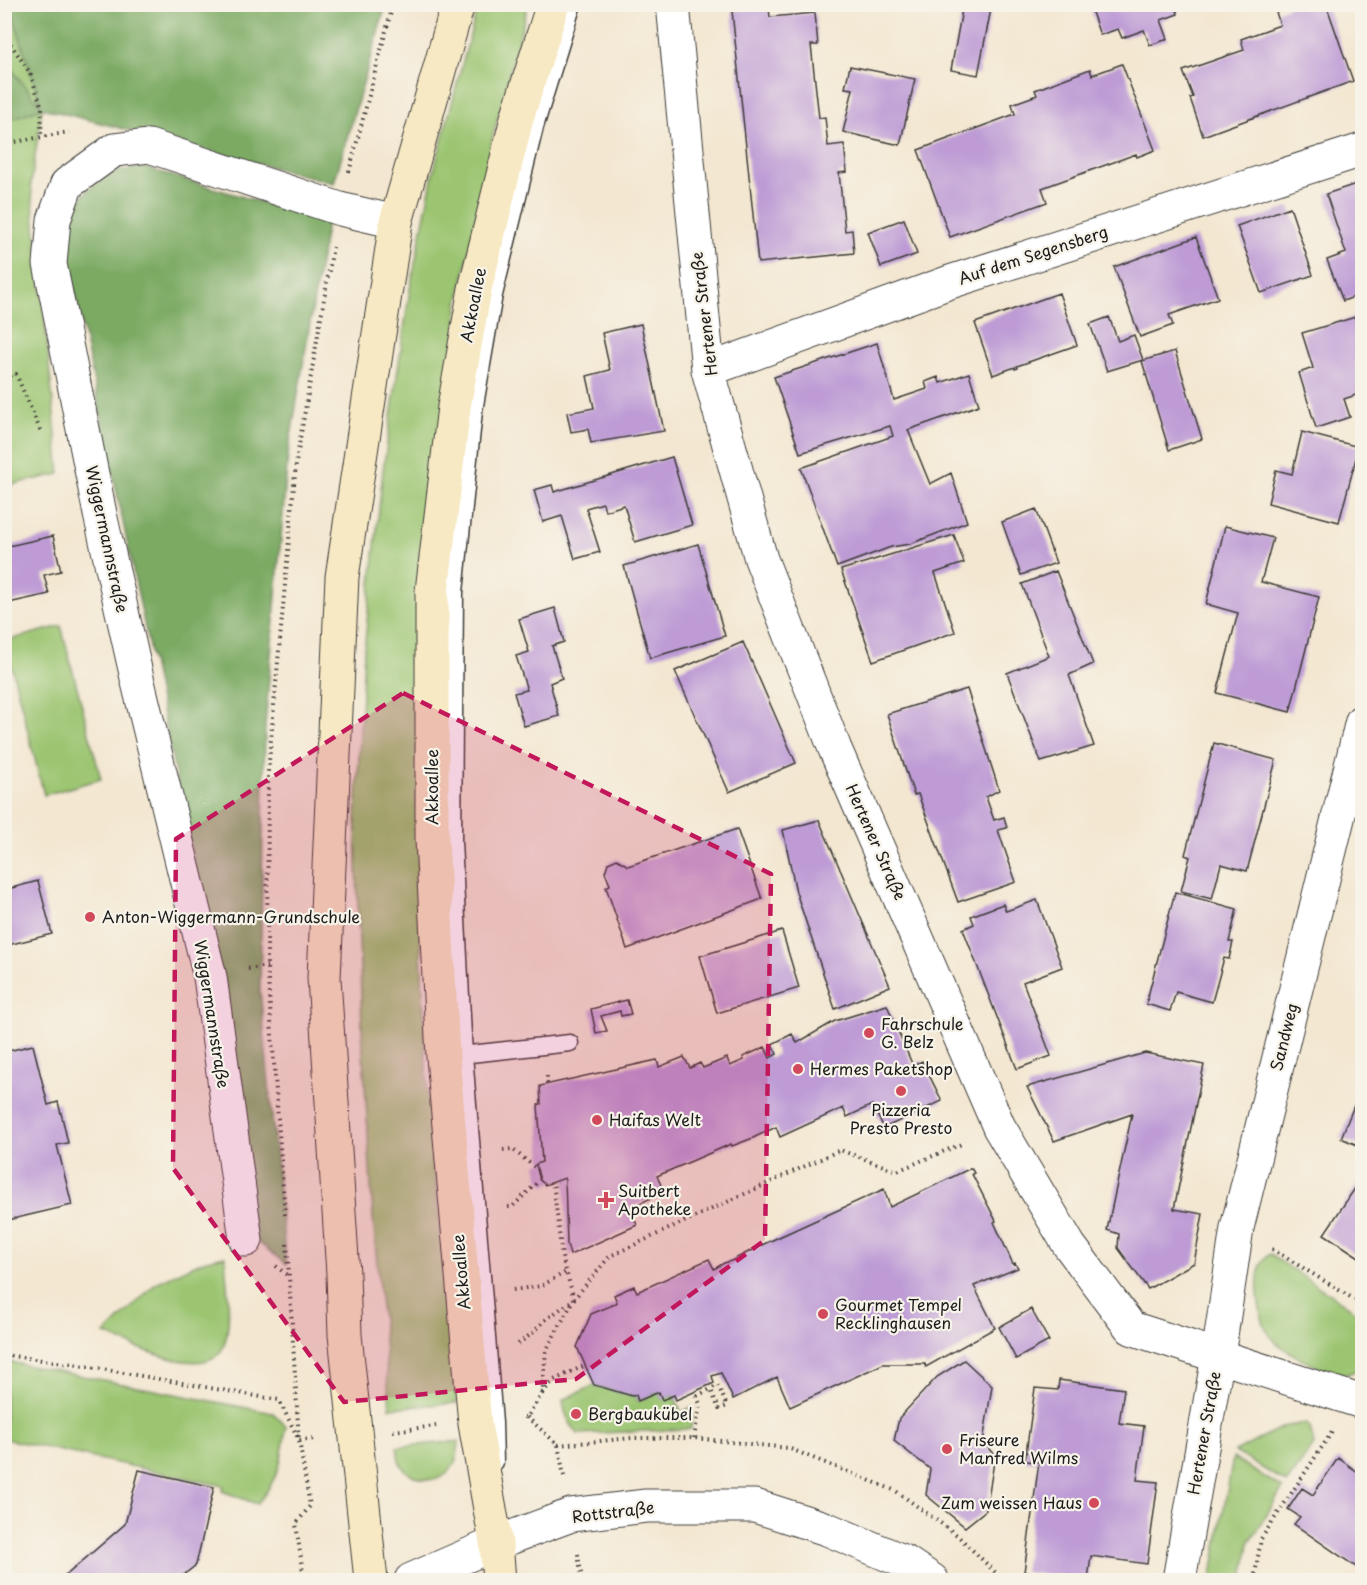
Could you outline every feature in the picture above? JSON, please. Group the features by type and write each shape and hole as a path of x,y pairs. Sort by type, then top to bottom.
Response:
{"main road":[{"path":"371,1581 345,1335 324,978 342,577 396,222 458,4"},
{"name":"Akkoallee","path":"499,1581 496,1543 475,1424 453,1056 432,839 432,591 454,408 475,289 517,118 553,4"}],"street":[{"name":"Hertener Straße","path":"673,4 708,370 761,559 836,749 999,1127 1069,1245 1131,1328 1218,1356 1179,1581"},
{"name":"Wiggermannstraße","path":"246,1240 210,977 137,678 96,492 50,264 54,220 67,184 114,150 149,147 340,209 396,222"},
{"name":"Auf dem Segensberg","path":"708,370 950,282 1362,150"},
{"name":"Sandweg","path":"1218,1356 1238,1228 1362,721"},
{"path":"1218,1356 1358,1401"},
{"name":"Rottstraße","path":"411,1581 496,1543 571,1515 646,1506 755,1506 826,1529 905,1562 932,1581"}],"lane":[{"path":"496,1543 494,1423 453,1056 455,592 474,411 494,295 535,127 573,4"},
{"path":"453,1056 570,1043"}],"path":[{"path":"4,34 30,73 42,108 41,137"},
{"path":"4,377 16,374"},
{"path":"250,969 267,966"},
{"path":"542,1394 546,1351 574,1299 610,1256 840,1150 897,1172 999,1127"},
{"path":"500,1150 512,1149 537,1169"},
{"path":"504,1208 512,1207 540,1180"},
{"path":"554,1182 561,1257 574,1299"},
{"path":"1238,1228 1362,1304"},
{"path":"512,1290 541,1286 566,1272"},
{"path":"518,1345 544,1321 574,1299"},
{"path":"4,1354 279,1400 299,1440"},
{"path":"527,1417 554,1380 586,1365"},
{"path":"694,1438 700,1404 696,1394 718,1385 727,1406 719,1409 712,1392"},
{"path":"1254,1581 1261,1539 1358,1401"},
{"path":"356,1435 430,1426 475,1424"}],"highlighted area":[{"path":"403,693 771,874 765,1240 576,1379 344,1402 173,1168 176,839"}],"green space":[{"path":"10,4 42,108 31,184 60,474 5,486 4,121 41,108 5,60 5,5"},
{"path":"10,5 386,5 334,183 42,108 5,121 4,60 41,106"},
{"path":"478,5 528,5 494,131 458,304 418,880 427,1087 457,1403 390,1408 373,1218 363,1053 358,912 356,820 364,651 383,470 410,289 433,174"},
{"path":"143,167 327,222 288,454 265,726 260,989 286,1264 254,1239 212,950 70,268 71,225 79,202 86,192 111,174"},
{"path":"61,626 101,779 44,795 5,641"},
{"path":"1270,1254 1362,1316 1362,1366 1348,1374 1326,1370 1302,1360 1272,1338 1261,1313 1258,1290 1260,1269"},
{"path":"225,1256 228,1324 224,1345 216,1356 203,1361 168,1358 105,1334 156,1283 203,1261"},
{"path":"5,1361 273,1413 286,1426 279,1468 271,1485 257,1504 222,1491 224,1486 5,1439"},
{"path":"594,1385 632,1396 636,1395 638,1401 659,1392 662,1399 674,1395 681,1413 692,1407 691,1429 578,1434 564,1410 563,1400"},
{"path":"1300,1424 1310,1427 1314,1445 1287,1483 1235,1452 1282,1427"},
{"path":"459,1441 454,1464 449,1472 439,1478 419,1478 402,1467 399,1461 397,1447"},
{"path":"1233,1458 1283,1488 1249,1543 1243,1580 1211,1580"}],"building":[{"path":"963,4 992,4 978,75 951,70"},
{"path":"1089,4 1175,4 1178,14 1161,20 1168,39 1150,45 1144,30 1122,38 1118,29 1100,35"},
{"path":"1295,4 1326,4 1353,81 1203,136 1190,98 1193,97 1183,71 1244,50 1241,39 1280,25 1276,12"},
{"path":"769,8 770,17 815,13 818,45 811,45 819,118 825,117 828,146 844,144 847,172 839,173 845,231 852,230 854,253 758,263 732,11"},
{"path":"1122,64 1155,150 1137,157 1136,154 1042,188 1047,202 950,237 918,150 1015,114 1012,104 1037,95 1035,90 1090,69 1092,75"},
{"path":"850,66 915,79 900,145 843,132 853,89 845,88"},
{"path":"1362,182 1362,294 1343,301 1327,260 1346,253 1326,194"},
{"path":"1290,207 1313,275 1261,293 1237,226"},
{"path":"904,219 917,254 881,267 868,232"},
{"path":"1196,237 1218,298 1169,315 1173,325 1140,337 1114,267"},
{"path":"1059,293 1077,345 1017,366 1018,368 993,375 975,323"},
{"path":"1362,315 1362,393 1344,399 1350,417 1316,428 1299,373 1313,368 1302,333"},
{"path":"1109,317 1118,341 1134,335 1143,360 1107,371 1090,324"},
{"path":"641,324 664,431 591,443 588,429 571,432 567,413 594,408 587,376 610,370 602,333"},
{"path":"877,343 894,400 927,389 925,382 938,377 940,383 969,373 979,405 908,430 930,484 951,473 967,522 910,544 891,547 837,567 801,468 893,436 890,426 800,453 774,377"},
{"path":"1175,351 1202,439 1169,450 1142,361"},
{"path":"1302,432 1359,447 1339,522 1268,503 1276,470 1292,474"},
{"path":"672,457 692,525 635,542 624,505 605,511 603,503 586,508 600,552 575,559 562,516 543,522 534,490 552,485 554,492"},
{"path":"1036,509 1056,563 1021,575 1002,522"},
{"path":"1225,526 1273,538 1261,582 1319,597 1290,712 1217,693 1238,613 1206,604"},
{"path":"954,535 964,563 935,573 955,632 873,661 841,570"},
{"path":"53,536 61,571 44,575 49,594 4,604 4,547"},
{"path":"698,544 725,636 650,658 624,566"},
{"path":"1056,571 1093,664 1069,675 1094,746 1041,762 1007,673 1049,656 1022,584"},
{"path":"555,608 564,642 552,646 562,678 550,683 559,716 524,726 514,693 527,690 516,656 529,652 519,619"},
{"path":"743,642 796,763 729,792 675,671"},
{"path":"967,689 999,790 986,797 994,820 1004,817 1007,828 998,830 1016,882 958,902 918,794 914,795 887,714"},
{"path":"1214,743 1276,760 1247,871 1221,864 1212,899 1181,891 1190,857 1185,855"},
{"path":"819,820 890,986 835,1009 796,892 783,830"},
{"path":"737,829 762,899 627,949 606,887 610,885 605,872 608,863 617,859 628,866"},
{"path":"38,881 52,934 4,946 4,890"},
{"path":"1175,892 1237,909 1229,942 1233,942 1229,959 1224,958 1212,1002 1176,992 1170,1011 1146,1004"},
{"path":"1037,900 1062,967 1023,982 1051,1056 1017,1069 963,929 974,924 971,916 1003,904 1006,911"},
{"path":"782,931 799,988 717,1013 700,956"},
{"path":"627,1000 631,1014 621,1016 620,1011 601,1016 607,1031 596,1033 591,1009"},
{"path":"887,1005 913,1066 922,1061 942,1101 884,1128 872,1105 847,1117 843,1108 780,1137 776,1127 732,1146 731,1144 657,1176 664,1192 630,1208 637,1225 570,1255 567,1244 565,1178 545,1185 540,1180 536,1164 542,1162 538,1105 541,1104 540,1086 657,1060 659,1067 684,1057 690,1068 700,1063 703,1068 727,1058 730,1066 765,1047 770,1058 777,1054 772,1044 792,1034 797,1043 835,1021"},
{"path":"33,1045 48,1105 58,1102 63,1121 68,1143 57,1145 72,1205 4,1221 4,1052"},
{"path":"1145,1053 1204,1065 1174,1209 1203,1214 1194,1263 1148,1289 1118,1248 1119,1234 1107,1230 1132,1114 1054,1141 1027,1087"},
{"path":"1355,1103 1362,1106 1362,1147 1341,1138"},
{"path":"971,1168 1013,1264 1015,1263 1018,1268 974,1286 995,1328 926,1367 925,1364 883,1364 790,1407 777,1377 733,1399 721,1373 712,1376 714,1383 676,1400 674,1395 662,1400 659,1392 638,1401 636,1395 632,1396 594,1385 577,1347 591,1314 615,1304 617,1302 614,1295 634,1286 637,1292 709,1259 714,1269 884,1189 890,1207"},
{"path":"1362,1178 1362,1259 1324,1234"},
{"path":"1031,1309 1049,1341 1016,1359 999,1327"},
{"name":"Friseure Manfred Wilms","path":"964,1360 992,1386 983,1442 995,1456 986,1510 965,1527 926,1495 930,1469 894,1441 899,1418 937,1377"},
{"path":"1059,1380 1124,1389 1119,1423 1144,1426 1137,1480 1158,1482 1147,1564 1091,1556 1088,1580 1024,1572 1039,1462 1025,1461 1035,1388 1058,1390"},
{"path":"1338,1458 1362,1475 1362,1571 1294,1524 1300,1517 1288,1509 1302,1488 1313,1495"},
{"path":"139,1470 214,1487 196,1565 177,1580 57,1580 64,1577 125,1524"}],"place":[{"name":"Anton-Wiggermann-Grundschule","path":"90,917"},
{"name":"Fahrschule G. Belz","path":"869,1033"},
{"name":"Hermes Paketshop","path":"798,1069"},
{"name":"Pizzeria Presto Presto","path":"901,1091"},
{"name":"Haifas Welt","path":"597,1120"},
{"name":"Suitbert Apotheke","path":"606,1200"},
{"name":"Gourmet Tempel Recklinghausen","path":"823,1314"},
{"name":"Bergbaukübel","path":"576,1414"},
{"name":"Friseure Manfred Wilms","path":"947,1449"},
{"name":"Zum weissen Haus","path":"1094,1503"}]}
